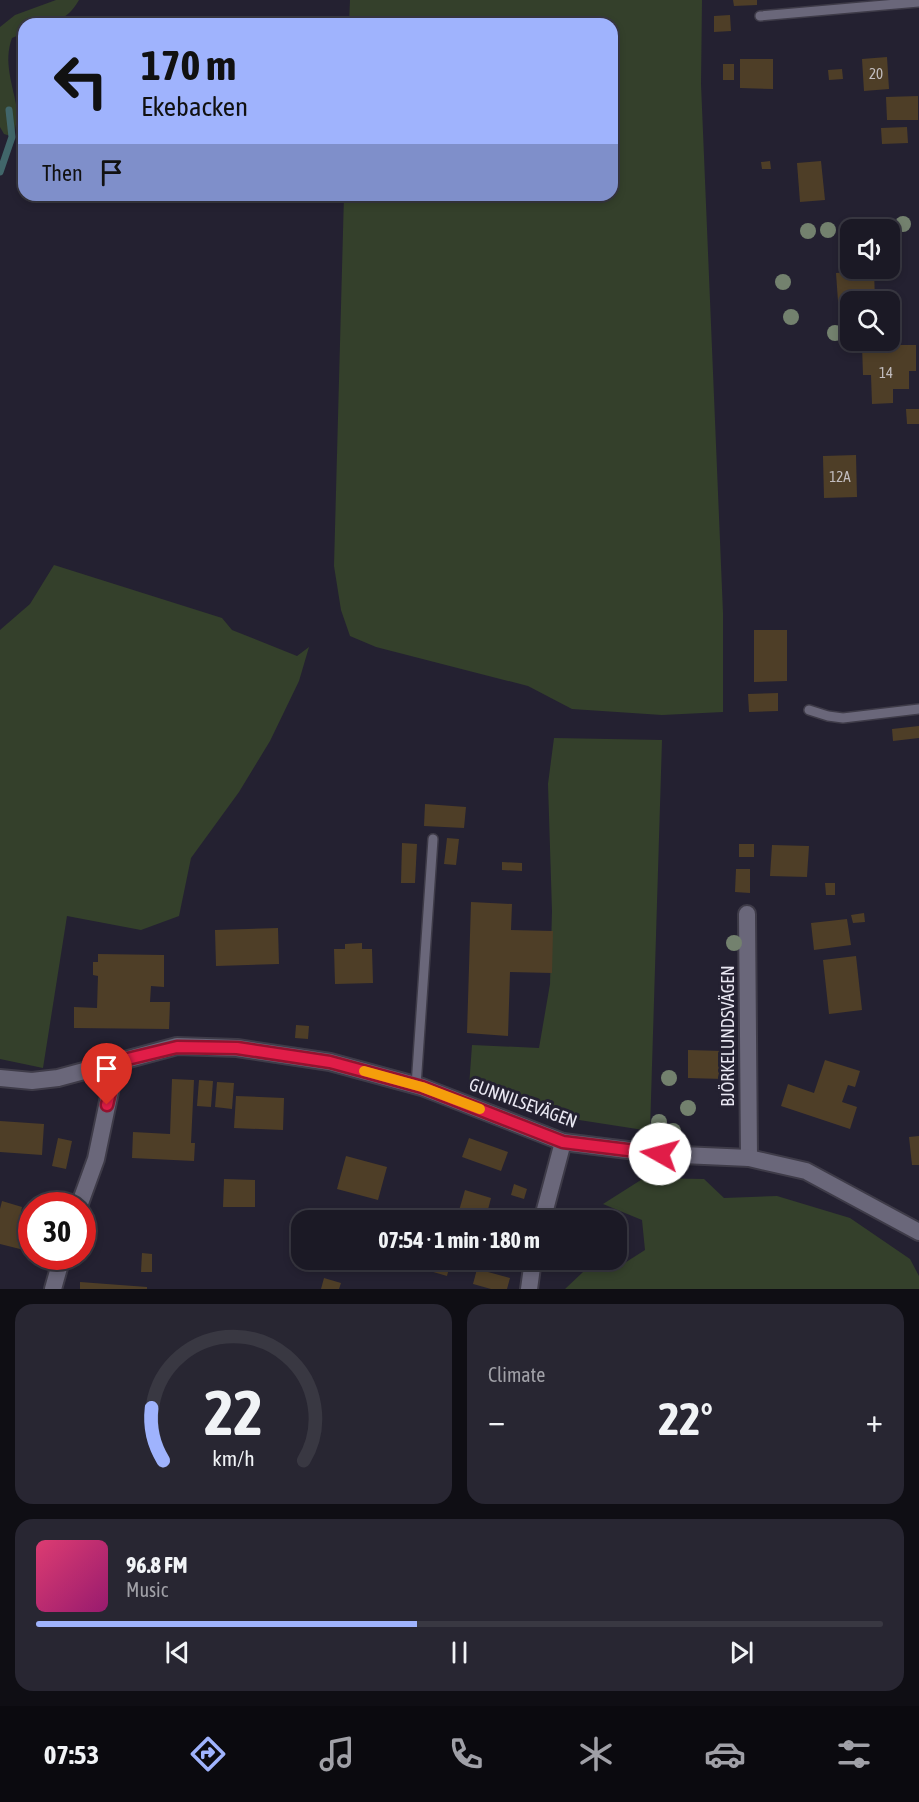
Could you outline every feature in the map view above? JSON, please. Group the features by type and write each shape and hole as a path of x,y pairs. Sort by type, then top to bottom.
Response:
{"street":[{"name":"BJÖRKELUNDSVÄGEN","path":"747,914 749,1158"},
{"name":"GUNNILSEVÄGEN","path":"0,1078 32,1081 58,1078 177,1047 237,1048 330,1062 416,1086 563,1142 660,1154 749,1158 806,1171 919,1232"},
{"path":"84,1192 96,1159 111,1088 107,1064"},
{"path":"546,1210 563,1142"},
{"path":"53,1289 58,1270"},
{"path":"529,1289 532,1270"}],"lane":[{"path":"760,16 919,2"},
{"path":"809,710 843,718 919,709"},
{"path":"416,1086 433,839"}],"green space":[{"path":"56,0 79,0 74,8 62,18 18,18 18,36 12,38 8,56 17,109 14,137 4,134 0,127 0,27 15,15"},
{"path":"350,0 702,0 701,84 723,613 723,712 662,715 572,709 528,686 376,647 350,636 341,610 334,566 344,201 618,201 618,18 349,18"},
{"path":"54,565 222,618 232,630 297,656 309,647 299,681 270,741 239,792 191,858 179,916 141,930 67,916 43,1068 0,1059 0,630 30,604"},
{"path":"554,738 662,740 650,1131 547,1115 469,1087 472,1045 539,1048 550,984 552,911 548,784"},
{"path":"644,1178 704,1179 724,1198 777,1196 850,1218 910,1259 919,1276 919,1289 565,1289 583,1272 627,1270 627,1261 645,1250 642,1220 627,1214 627,1210 618,1210 603,1204"}],"building":[{"path":"733,0 757,0 757,5 734,6"},
{"path":"730,15 731,31 714,32 714,16"},
{"path":"887,57 889,89 864,91 862,59"},
{"path":"740,59 773,59 773,89 740,88"},
{"path":"723,64 734,64 734,80 723,80"},
{"path":"842,69 843,79 829,80 828,70"},
{"path":"918,96 918,120 887,120 886,97"},
{"path":"907,127 908,143 882,144 881,128"},
{"path":"770,161 771,169 762,169 761,162"},
{"path":"821,161 825,200 800,202 797,163"},
{"path":"836,273 840,273 840,279 874,279 875,291 840,291 839,315"},
{"path":"900,345 916,345 916,371 909,371 909,389 893,389 893,403 872,404 871,375 863,375 862,351 900,351"},
{"path":"906,409 919,409 919,424 907,424"},
{"path":"856,455 857,497 824,498 823,456"},
{"path":"754,630 787,630 787,681 754,682"},
{"path":"778,693 778,711 749,712 748,694"},
{"path":"919,726 919,738 893,741 892,729"},
{"path":"425,804 466,807 464,828 424,826"},
{"path":"447,838 459,839 456,865 444,864"},
{"path":"402,843 417,844 415,883 401,883"},
{"path":"739,844 754,844 754,857 739,857"},
{"path":"772,845 809,846 807,877 770,876"},
{"path":"502,862 522,863 522,871 502,870"},
{"path":"736,869 750,869 750,893 735,892"},
{"path":"825,883 835,883 835,895 826,895"},
{"path":"471,902 512,904 511,930 553,931 552,973 510,972 508,1036 467,1033"},
{"path":"864,913 865,922 853,923 851,915"},
{"path":"847,919 851,945 814,950 811,923"},
{"path":"278,928 279,964 216,966 215,930"},
{"path":"362,943 362,949 372,949 373,983 335,984 334,949 345,949 345,944"},
{"path":"98,954 164,955 164,987 151,986 150,1002 170,1002 169,1029 74,1028 74,1007 97,1008 98,976 93,975 93,962 98,962"},
{"path":"856,956 862,1010 829,1014 823,960"},
{"path":"296,1025 309,1026 308,1039 295,1038"},
{"path":"688,1050 723,1051 723,1079 688,1078"},
{"path":"825,1060 860,1071 855,1087 848,1085 842,1102 857,1107 850,1129 781,1106 788,1084 814,1093"},
{"path":"172,1079 194,1080 191,1143 195,1143 194,1161 132,1158 133,1132 170,1134"},
{"path":"199,1080 213,1081 211,1107 197,1106"},
{"path":"217,1082 234,1083 232,1109 215,1107"},
{"path":"236,1096 284,1098 283,1130 234,1128"},
{"path":"0,1121 44,1124 42,1155 0,1152"},
{"path":"919,1136 919,1165 912,1165 909,1137"},
{"path":"58,1138 72,1141 66,1169 52,1166"},
{"path":"469,1138 508,1152 501,1171 462,1157"},
{"path":"346,1156 387,1167 378,1200 337,1189"},
{"path":"224,1179 255,1180 255,1207 223,1207"},
{"path":"514,1184 527,1189 524,1199 511,1195"},
{"path":"465,1190 491,1198 488,1210 459,1210"},
{"path":"2,1201 18,1206 18,1248 0,1244"},
{"path":"142,1253 152,1254 152,1272 141,1272"},
{"path":"426,1270 449,1270 447,1276"},
{"path":"477,1270 510,1278 507,1289 491,1289 473,1284"},
{"path":"324,1278 341,1283 339,1289 321,1289"},
{"path":"80,1282 147,1287 147,1289 80,1289"}],"waterway":[{"path":"0,172 12,137 9,110"}],"slow traffic":[{"path":"364,1071 422,1087 480,1109"}],"route":[{"path":"107,1105 111,1088 107,1064 177,1047 237,1048 330,1062 422,1087 563,1142 660,1154"}]}
